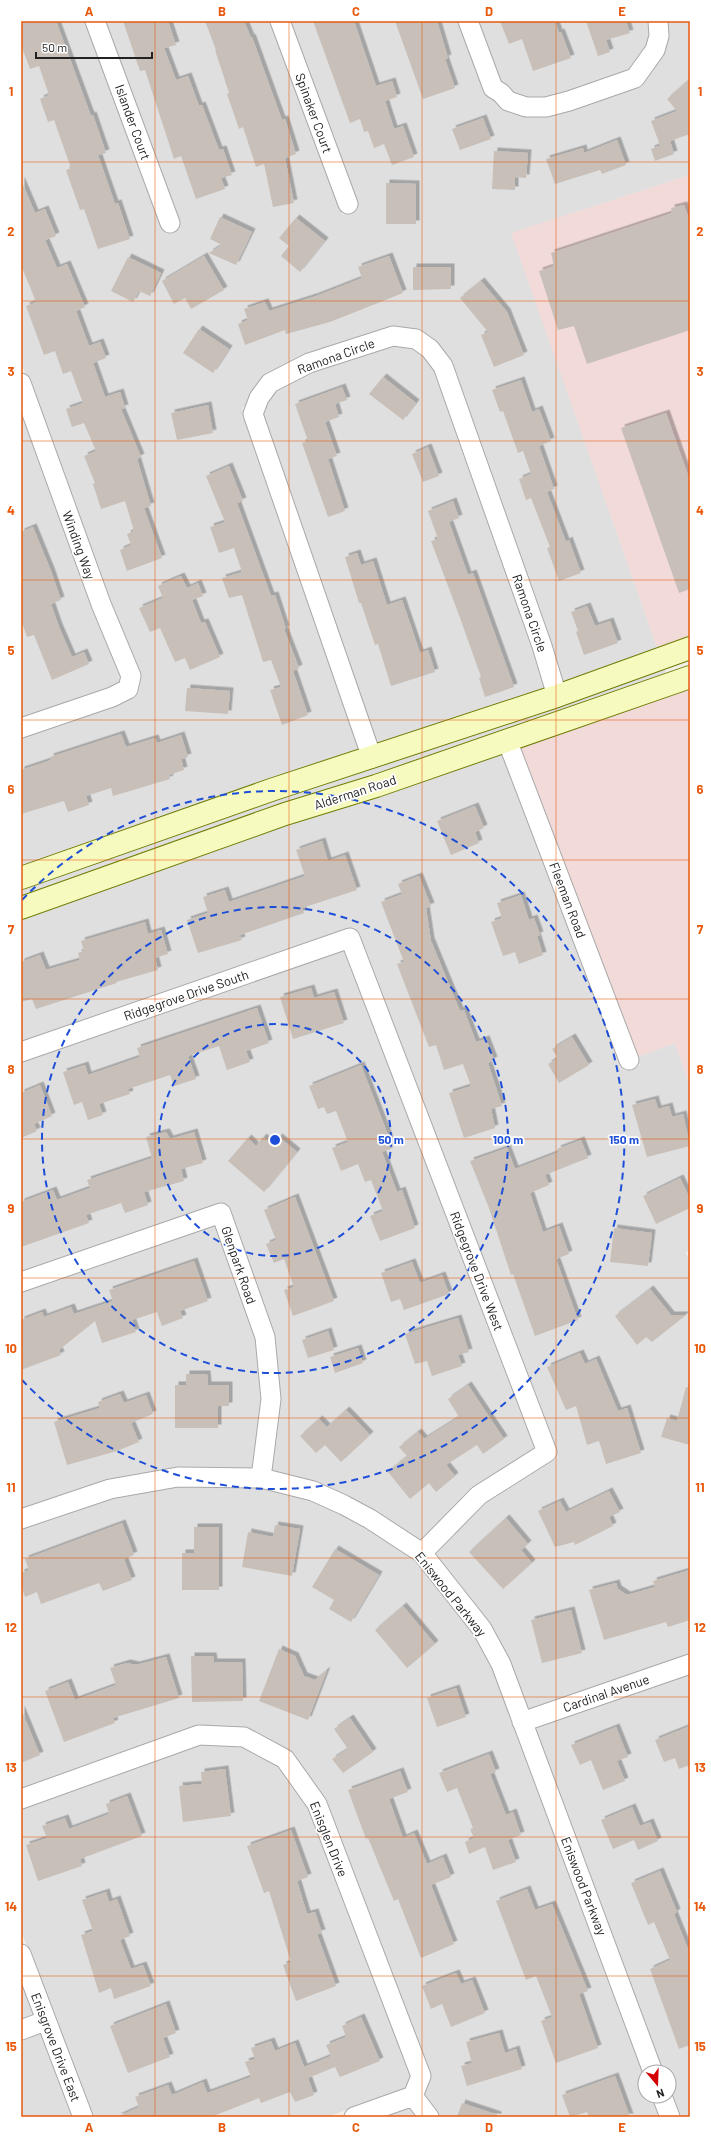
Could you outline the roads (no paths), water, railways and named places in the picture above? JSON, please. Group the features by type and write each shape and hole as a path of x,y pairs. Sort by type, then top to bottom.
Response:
{"main road":[{"path":"21,878 274,789 557,696 690,648"},
{"name":"Alderman Road","path":"21,908 284,814 376,786 690,677"}],"street":[{"name":"Islander Court","path":"95,21 170,223"},
{"name":"Spinaker Court","path":"280,21 348,204"},
{"path":"468,21 493,88 501,93 508,101 526,107 546,107 569,102 635,78 655,50 659,36 658,21"},
{"name":"Ramona Circle","path":"372,758 253,414 259,398 270,383 309,363 393,336 416,339 430,349 443,366 542,646 557,696"},
{"name":"Winding Way","path":"21,383 101,604 131,676 128,689 112,697 21,728"},
{"name":"Fleeman Road","path":"507,740 629,1060"},
{"name":"Ridgegrove Drive South","path":"21,1052 350,938"},
{"name":"Ridgegrove Drive West","path":"350,938 547,1452 479,1495 422,1554"},
{"name":"Glenpark Road","path":"21,1282 221,1214 265,1337 271,1399 261,1478"},
{"name":"Eniswood Parkway","path":"21,1519 110,1489 178,1477 261,1478 313,1492 344,1505 370,1519 422,1554 482,1628 501,1664 650,2064"},
{"name":"Cardinal Avenue","path":"522,1722 690,1664"},
{"name":"Enisglen Drive","path":"21,1799 199,1735 244,1737 285,1759 316,1804 421,2076 413,2096"},
{"name":"Enisgrove Drive East","path":"21,1954 45,2021 83,2117"},
{"path":"21,2030 45,2021"},
{"path":"354,2117 413,2096 429,2117"},
{"path":"665,2104 670,2117"}]}
